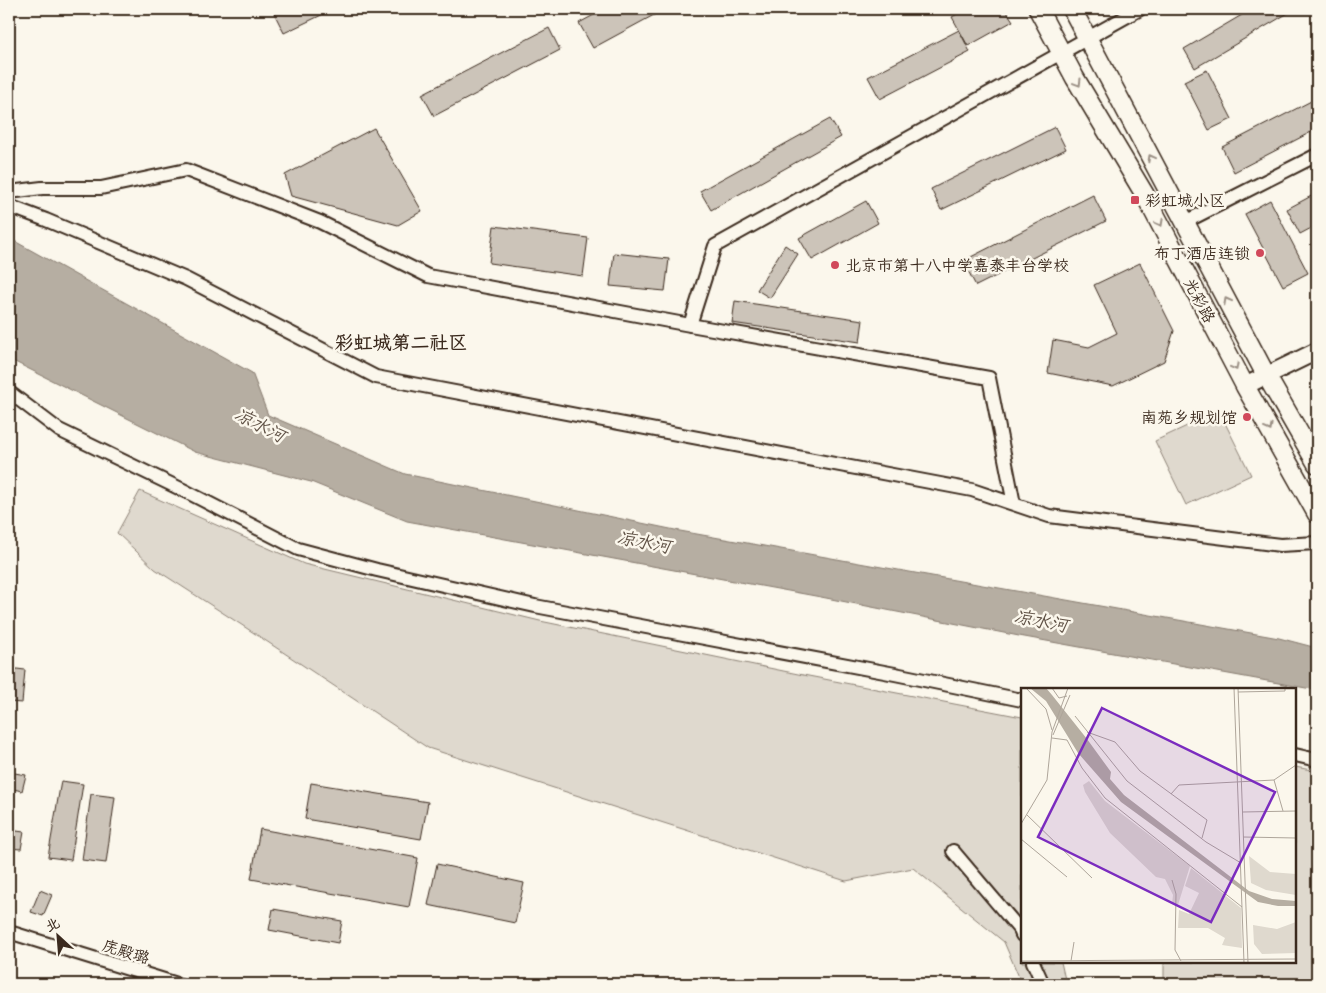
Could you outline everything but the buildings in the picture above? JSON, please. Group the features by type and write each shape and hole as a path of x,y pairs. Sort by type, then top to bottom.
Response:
{"main road":[{"name":"光彩路","path":"1038,9 1061,53 1145,194 1245,386 1317,514"},
{"name":"光彩路","path":"1072,9 1266,375 1317,464"}],"street":[{"path":"690,325 715,246 1140,9"},
{"path":"1185,222 1317,155"},
{"path":"9,192 42,188 102,188 186,170 320,222 428,276 990,378 1014,504"},
{"path":"9,206 186,279 376,377 972,490 1049,516 1280,545 1317,543"},
{"path":"1245,386 1317,351"},
{"path":"9,392 59,430 187,492 298,549 377,570 535,606 1021,700"},
{"path":"1296,755 1317,760"},
{"path":"953,851 1021,932"},
{"name":"庑殿璐","path":"9,932 177,984"},
{"path":"1034,963 1043,984"}],"shaded area":[{"path":"1219,411 1251,475 1186,505 1155,441"},
{"path":"140,491 304,564 540,621 798,674 1021,717 1021,963 1061,963 1066,984 1022,984 1004,942 913,868 846,881 428,748 155,569 117,533"},
{"path":"1296,767 1317,771 1317,984 1164,984 1164,963 1296,963"}],"water":[{"name":"凉水河","path":"9,238 252,373 268,415 405,474 680,531 1279,638 1317,648 1317,690 407,521 311,482 195,452 9,359"}],"place":[{"name":"彩虹城小区","path":"1135,200"},
{"name":"布丁酒店连锁","path":"1260,253"},
{"name":"北京市第十八中学嘉泰丰台学校","path":"835,265"},
{"name":"南苑乡规划馆","path":"1247,417"}],"district":[{"name":"彩虹城第二社区","path":"401,342"}]}
